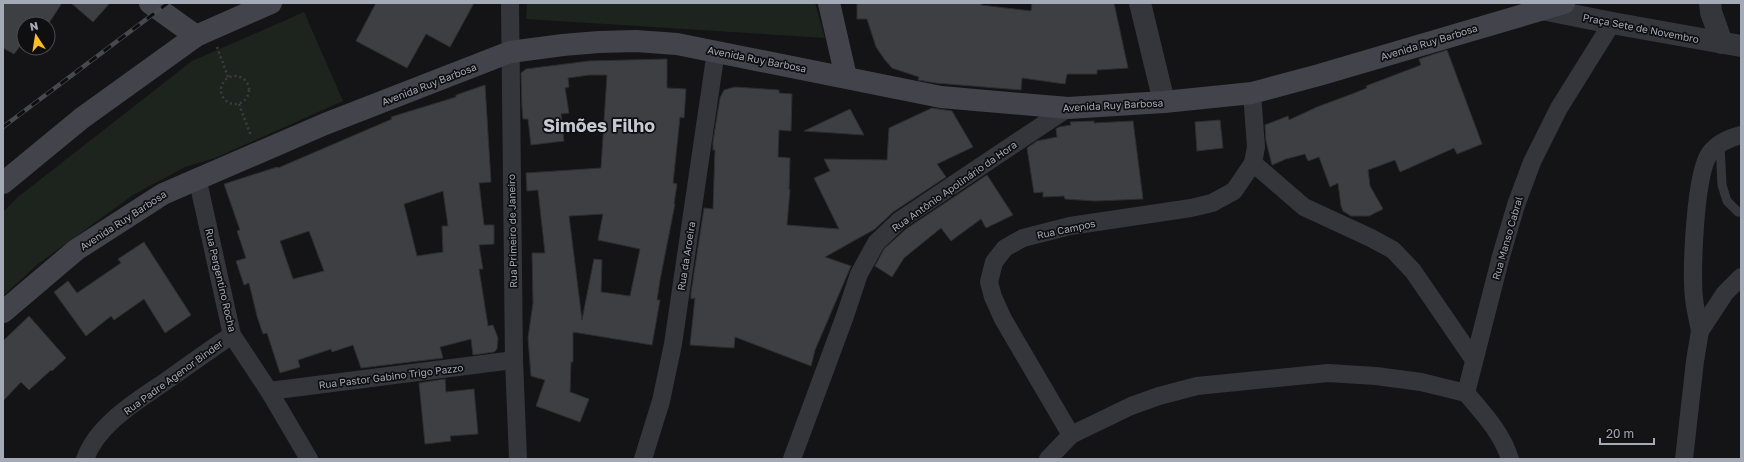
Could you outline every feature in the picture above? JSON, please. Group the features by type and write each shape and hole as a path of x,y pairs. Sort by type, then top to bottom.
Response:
{"main road":[{"path":"3,183 82,118 203,33 271,3"},
{"path":"829,3 846,76"},
{"name":"Avenida Ruy Barbosa","path":"3,312 82,246 163,194 198,177 325,124 510,52 563,45 628,41 677,44 846,76 941,97 1068,108 1164,102 1252,93 1318,75 1542,8 1564,3"},
{"path":"154,6 203,33"}],"street":[{"name":"Rua Primeiro de Janeiro","path":"510,3 514,360 518,459"},
{"path":"1140,3 1164,102"},
{"path":"1710,3 1714,23 1732,44"},
{"name":"Praça Sete de Novembro","path":"1542,8 1612,24 1732,44"},
{"name":"Rua Manso Cabral","path":"1466,393 1516,204 1532,162 1559,108 1612,24"},
{"name":"Rua da Aroeira","path":"644,459 661,401 673,344 716,51"},
{"path":"1252,93 1256,147 1254,163 1304,207 1371,238 1393,250 1413,271 1474,360"},
{"name":"Rua Antônio Apolinário da Hora","path":"792,459 845,316 858,274 876,243 899,221 1068,108"},
{"path":"1684,459 1695,361 1700,331 1694,299 1692,269 1699,187 1703,168 1709,154 1720,143 1741,136"},
{"name":"Rua Campos","path":"1072,435 1000,314 989,282 994,262 1005,248 1023,238 1070,226 1192,208 1212,203 1234,191 1254,163"},
{"name":"Rua Pergentino Rocha","path":"198,177 232,335 269,391 309,459"},
{"path":"1700,331 1725,293 1741,277"},
{"name":"Rua Padre Agenor Binder","path":"85,459 88,452 104,430 127,409 232,335"},
{"name":"Rua Pastor Gabino Trigo Pazzo","path":"269,391 514,360"},
{"path":"1048,459 1072,435 1131,406 1159,396 1197,386 1328,373 1376,376 1421,382 1466,393 1492,424 1508,452 1510,459"}],"lane":[{"path":"1720,143 1722,185 1727,200 1738,212 1741,212"}],"path":[{"path":"203,33 228,77"},
{"path":"236,76 244,79 248,85 249,93 246,100 239,104 230,105 223,100 220,92 222,83 228,77 236,76"},
{"path":"239,104 258,152"}],"shaded area":[{"path":"527,3 815,3 825,38 526,19"},
{"path":"304,12 343,101 215,158 185,167 133,195 38,264 3,296 3,212 18,197 192,61"}],"building":[{"path":"3,3 62,3 54,16 16,16 16,51 14,54 3,48"},
{"path":"71,3 110,3 93,22"},
{"path":"376,3 474,3 450,47 426,34 407,68 356,41"},
{"path":"857,3 981,3 981,5 1031,11 1032,3 1114,3 1128,68 1097,70 1097,74 1067,74 1065,84 1022,78 1021,90 936,83 918,80 919,77 892,68 885,60 876,47 867,19 857,19"},
{"path":"1447,50 1482,144 1457,154 1454,148 1400,172 1395,160 1368,170 1370,186 1383,209 1369,216 1351,216 1343,211 1338,183 1330,187 1319,157 1308,161 1305,154 1286,159 1272,165 1266,141 1265,125 1288,116 1289,120 1317,107 1367,88 1366,86 1421,65 1419,59"},
{"path":"667,59 667,88 686,89 684,118 680,117 673,183 677,184 675,204 660,280 657,300 660,300 652,345 573,332 573,362 571,362 570,392 589,399 580,422 536,406 545,380 531,376 528,338 533,303 532,253 545,253 538,190 527,191 526,173 601,168 607,75 589,75 568,78 569,87 565,88 569,113 561,114 564,141 531,145 528,119 523,119 521,73 526,69 589,61","holes":["603,214 598,240 640,249 630,296 601,292 602,260 594,259 582,320 569,216"]},
{"path":"485,85 491,182 479,183 484,225 494,225 494,244 479,245 483,269 479,269 488,326 493,325 498,338 497,349 494,352 473,355 471,339 440,347 443,358 361,368 353,345 332,352 331,349 298,360 300,367 280,373 267,333 263,334 249,283 244,285 236,261 246,258 237,231 240,230 224,184 277,167 278,168 392,119 391,117 456,97 456,95","holes":["443,191 448,226 442,226 443,252 417,256 404,204","309,231 324,271 293,279 280,241"]},
{"path":"735,87 779,90 779,93 792,94 791,131 779,130 778,157 790,158 789,190 790,189 787,225 839,229 814,178 830,171 824,159 887,160 889,128 932,108 952,111 973,147 937,164 946,177 893,212 875,229 825,257 851,266 815,350 811,366 735,337 734,348 690,345 695,298 691,299 691,293 704,208 713,209 715,150 713,150 713,141 720,98 724,90"},
{"path":"850,109 864,135 804,131"},
{"path":"1220,120 1223,148 1197,151 1195,122"},
{"path":"1094,121 1094,123 1133,121 1143,199 1095,201 1065,199 1064,196 1043,197 1043,192 1034,193 1027,148 1037,141 1057,137 1056,129 1071,125 1070,122"},
{"path":"987,175 1013,215 986,228 981,219 951,241 941,228 904,258 892,277 875,266 884,249 906,229"},
{"path":"144,242 191,315 165,333 144,299 114,320 111,316 86,336 54,292 68,281 77,293 121,263 118,259"},
{"path":"29,316 66,358 29,390 21,382 3,401 3,341"},
{"path":"445,379 446,392 474,389 478,434 450,436 451,441 425,444 419,383"}],"railway":[{"path":"3,127 168,3"}],"district":[{"name":"Simões Filho","path":"599,126"}]}
